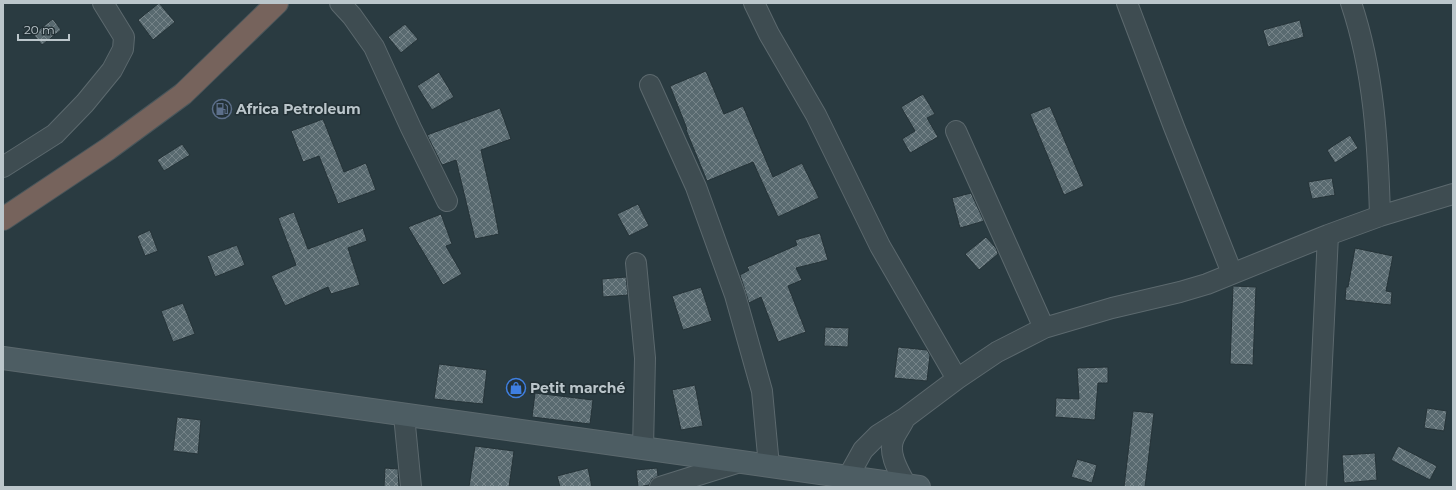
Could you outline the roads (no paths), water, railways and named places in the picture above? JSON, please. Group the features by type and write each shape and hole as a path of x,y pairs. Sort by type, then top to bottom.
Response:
{"highway":[{"path":"3,219 108,149 183,94 277,3"}],"street":[{"path":"3,167 55,134 85,103 112,70 123,49 124,37 103,3"},
{"path":"340,3 352,16 374,47 411,128 447,201"},
{"path":"754,3 769,34 816,115 880,246 957,379"},
{"path":"1127,3 1232,273"},
{"path":"1351,3 1370,81 1378,151 1380,216"},
{"path":"650,85 696,187 734,296 762,391 769,466"},
{"path":"956,131 1044,328"},
{"path":"848,477 863,450 878,435 905,418 957,379 997,352 1044,328 1112,308 1207,284 1328,235 1380,216 1453,194"},
{"path":"1316,487 1328,235"},
{"path":"636,263 645,358 643,448"},
{"path":"3,358 848,477 881,484 912,486"},
{"path":"404,415 411,487"},
{"path":"905,418 893,439 893,452 896,467 912,486"},
{"path":"660,487 681,484 740,462"}],"place":[{"name":"Africa Petroleum","path":"222,109"},
{"name":"Petit marché","path":"516,388"}]}
